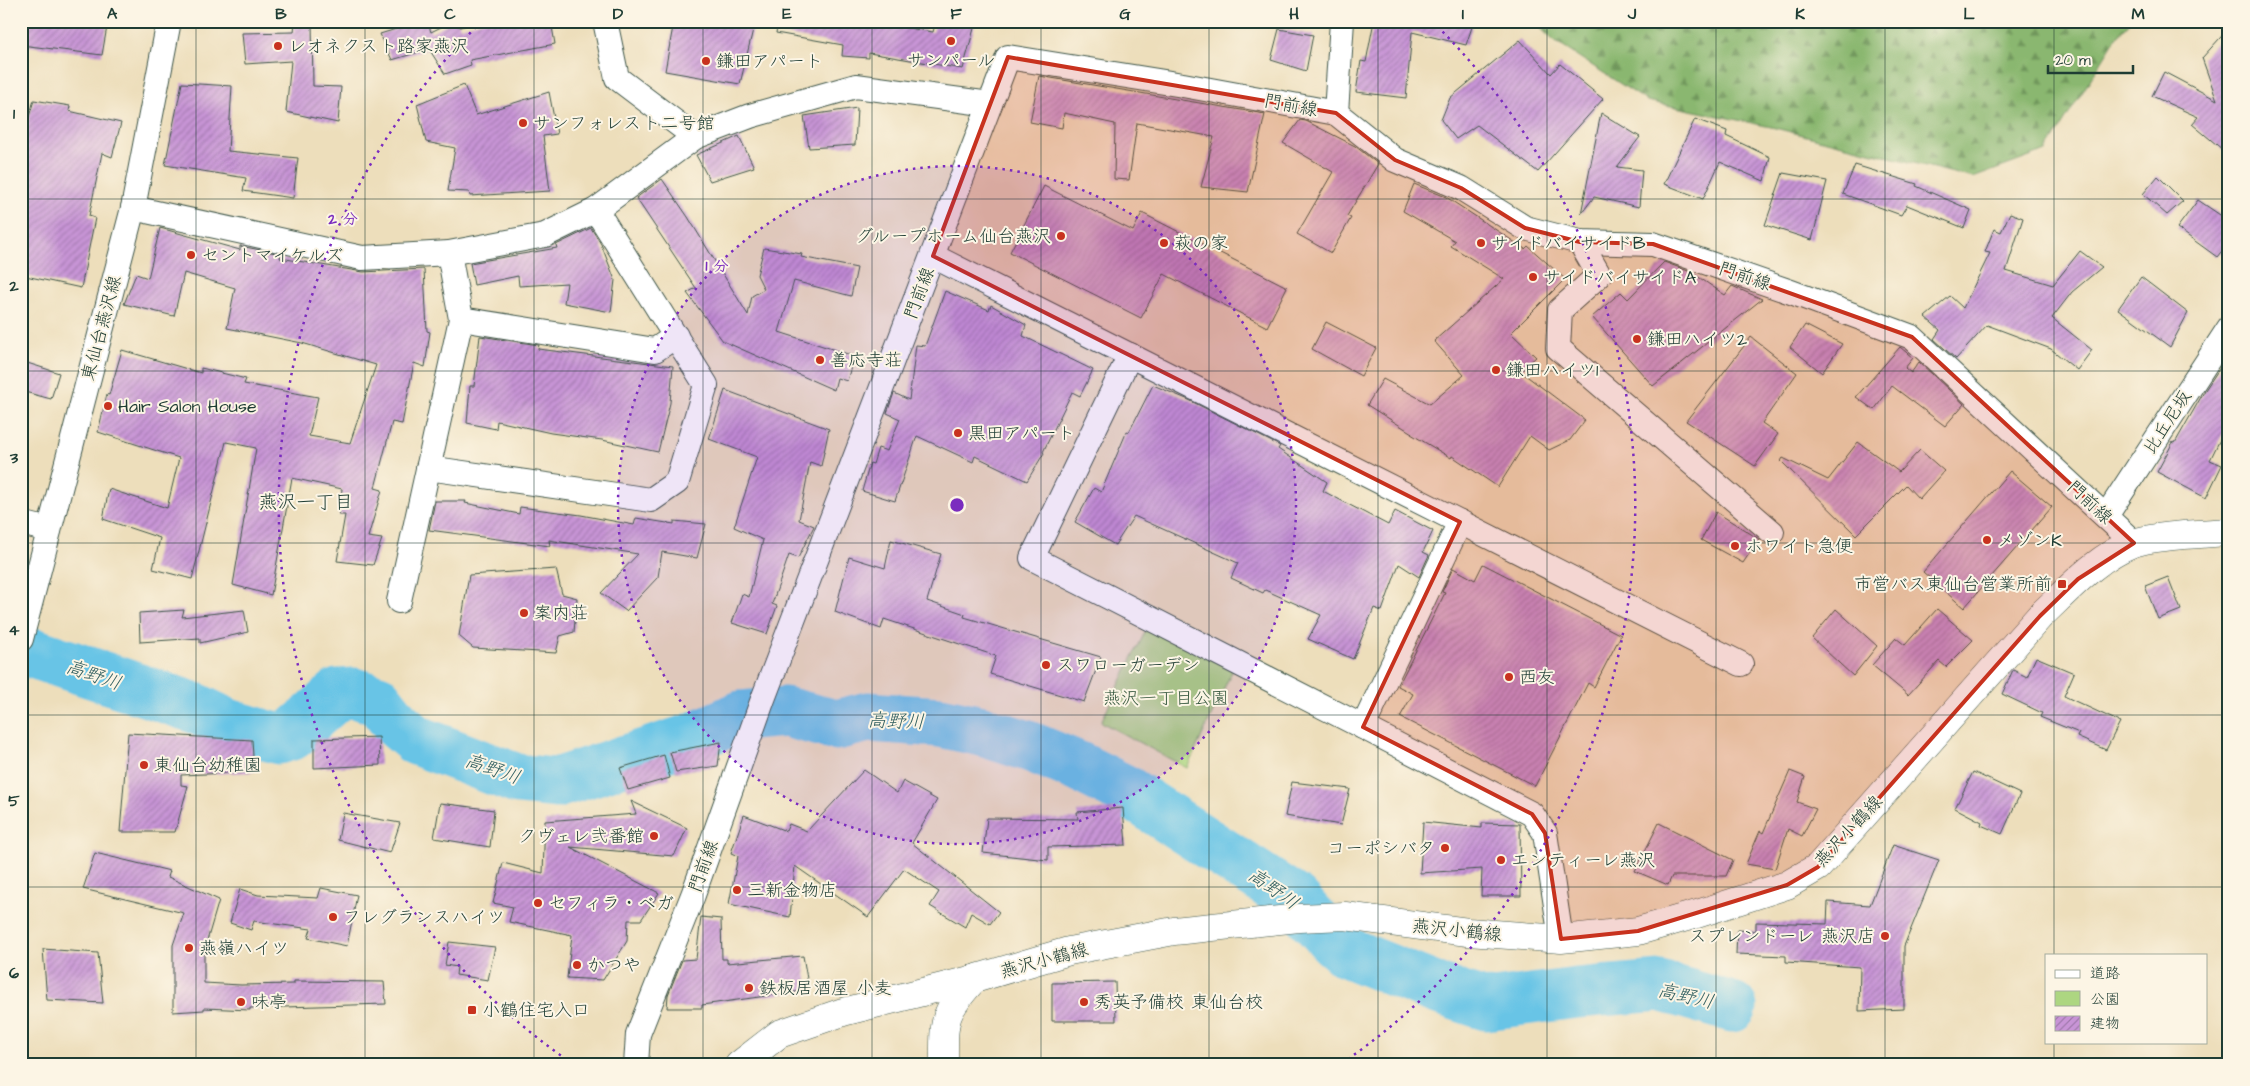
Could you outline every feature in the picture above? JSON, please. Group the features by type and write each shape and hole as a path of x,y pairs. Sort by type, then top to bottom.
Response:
{"street":[{"name":"東仙台燕沢線","path":"22,636 133,208 169,21"},
{"path":"605,21 617,78 695,137"},
{"path":"1336,114 1342,21"},
{"name":"門前線","path":"636,1065 638,1034 693,895 763,699 934,256 1008,57 1182,85 1336,114 1395,160 1461,188 1525,228 1580,242 1653,244 1912,337 2134,543"},
{"path":"133,208 362,258 450,253 545,235 596,210 695,137 750,116 856,86 990,104"},
{"path":"428,468 651,500 677,482 706,385 596,210"},
{"path":"1580,242 1599,275 1560,310 1558,348 1772,532"},
{"path":"399,601 461,319 450,253"},
{"path":"934,256 1741,664"},
{"path":"461,319 655,350 676,336"},
{"name":"比丘尼坂","path":"2106,516 2229,328"},
{"path":"1130,355 1032,558 1532,814 1545,834 1562,939"},
{"path":"1363,727 1460,522"},
{"path":"21,523 49,530"},
{"name":"燕沢小鶴線","path":"739,1065 779,1034 843,1012 974,979 1069,951 1174,931 1299,918 1345,916 1468,932 1562,939 1638,931 1706,912 1787,885 1818,867 2040,616 2078,579 2108,557 2134,543 2229,532"},
{"path":"944,1065 945,1020 954,1001 974,979"}],"highlighted area":[{"path":"1008,57 1336,113 1395,160 1461,188 1525,228 1580,242 1653,244 1912,337 2134,543 2078,579 2040,616 1818,867 1787,885 1638,931 1561,939 1545,833 1532,814 1363,727 1460,522 933,256"}],"green space":[{"path":"1533,21 2131,21 2116,38 2046,151 1973,178 1771,127 1647,101 1554,41"},
{"name":"燕沢一丁目公園","path":"1148,626 1233,669 1187,768 1101,722"}],"building":[{"path":"21,21 108,21 102,55 21,45"},
{"path":"295,21 312,21 313,86 341,87 338,123 286,112 291,61 245,64 242,33 294,32"},
{"path":"427,21 431,32 453,21 458,21 460,27 484,21 551,21 555,44 470,60 471,65 445,74 429,49 392,60 380,34"},
{"path":"674,21 755,21 740,84 665,71"},
{"path":"778,21 864,21 933,32 936,21 976,21 963,69 869,53 869,58 842,56 843,45 776,33"},
{"path":"1374,21 1474,21 1466,45 1412,32 1406,98 1356,92 1361,61 1366,62"},
{"path":"2229,28 2229,155 2192,124 2198,117 2152,96 2164,72 2217,100 2202,58"},
{"path":"1279,29 1313,35 1306,71 1271,60"},
{"path":"1520,40 1551,74 1560,64 1603,99 1538,172 1477,125 1456,139 1441,120 1450,98"},
{"path":"1039,76 1265,114 1248,192 1201,187 1214,137 1137,123 1129,180 1114,179 1115,124 1064,113 1062,128 1030,122"},
{"path":"182,83 232,86 228,151 298,158 293,198 243,191 246,178 165,165"},
{"path":"464,85 476,115 549,92 557,134 543,136 550,191 470,196 469,192 448,191 455,148 426,142 417,104"},
{"path":"34,100 70,106 69,111 121,123 112,157 102,153 89,216 95,218 81,288 21,275 21,144"},
{"path":"857,108 855,145 809,148 804,116"},
{"path":"1601,113 1640,137 1617,167 1642,170 1639,207 1594,197 1581,214"},
{"path":"1695,119 1727,131 1726,136 1770,157 1764,181 1720,162 1703,199 1664,184"},
{"path":"1300,120 1306,121 1355,146 1378,164 1347,216 1351,218 1331,253 1297,234 1333,172 1283,143"},
{"path":"739,136 754,167 710,181 696,155"},
{"path":"1855,165 1917,184 1916,186 1971,210 1964,228 1907,205 1901,215 1843,194"},
{"path":"1783,173 1827,181 1812,240 1765,225"},
{"path":"2158,176 2183,201 2167,215 2143,194"},
{"path":"662,179 688,217 748,315 752,296 764,289 757,275 764,248 802,254 801,257 857,268 851,296 794,281 779,332 854,356 847,381 837,378 834,390 723,341 687,293 696,288 636,198"},
{"path":"1414,184 1446,197 1525,249 1528,246 1565,279 1511,333 1536,357 1520,371 1585,420 1570,440 1549,450 1530,436 1498,487 1452,456 1451,458 1367,405 1383,379 1430,404 1464,375 1434,341 1504,279 1451,246 1455,241 1403,211"},
{"path":"1044,186 1133,231 1142,213 1287,287 1267,327 1164,274 1141,318 1010,252"},
{"path":"2198,200 2229,221 2229,242 2217,257 2177,228"},
{"path":"2010,213 2023,218 2006,271 2053,285 2080,251 2102,267 2072,292 2052,318 2092,350 2077,370 2051,349 1987,325 1956,359 1934,339 1940,330 1925,317 1950,296 1963,308 1990,253 1985,252 1994,229 2001,232"},
{"path":"160,228 240,250 240,246 281,254 280,258 363,272 424,269 427,331 430,332 425,367 414,363 402,424 392,422 375,488 382,490 368,537 382,539 373,565 337,561 345,515 339,515 342,489 292,478 271,595 233,585 256,448 226,442 192,579 153,569 160,538 103,519 109,489 167,508 179,458 98,432 107,394 109,395 122,350 201,373 201,368 246,379 244,384 318,397 309,436 350,443 376,365 302,343 227,328 235,288 184,273 174,316 124,304 136,274 148,278"},
{"path":"591,228 601,244 615,280 611,312 564,303 567,283 519,286 518,276 474,285 470,263 557,248 556,245"},
{"path":"1664,262 1691,272 1725,295 1732,286 1762,299 1653,386 1592,317 1621,292 1628,299"},
{"path":"2141,277 2188,313 2170,347 2118,309"},
{"path":"945,291 989,310 991,305 1026,325 1023,336 1093,370 1080,396 1072,392 1044,453 1027,481 975,456 973,462 917,436 895,501 862,491 870,463 873,464 878,448 887,451 900,419 887,413 894,393 909,400 916,345 925,346"},
{"path":"1326,322 1376,348 1361,376 1312,349"},
{"path":"1805,325 1842,344 1822,373 1790,347"},
{"path":"480,336 539,345 538,349 673,366 670,403 658,452 602,440 551,433 497,421 496,429 467,423 470,386 474,386"},
{"path":"1751,337 1797,373 1762,423 1778,434 1755,466 1686,421"},
{"path":"1900,347 1913,358 1905,368 1911,373 1919,362 1964,404 1945,426 1892,386 1874,410 1856,397"},
{"path":"2229,354 2229,421 2210,460 2222,465 2206,498 2157,472 2173,442 2175,443 2205,390"},
{"path":"21,361 59,373 51,399 21,391"},
{"path":"1153,385 1189,400 1280,446 1278,449 1327,482 1323,491 1388,525 1395,511 1433,531 1423,552 1429,555 1419,577 1399,564 1382,611 1374,608 1353,659 1308,639 1321,615 1265,590 1263,593 1231,578 1238,563 1134,516 1115,545 1075,522 1094,488 1101,492 1127,431 1129,432"},
{"path":"725,390 829,429 821,466 810,462 799,520 814,526 798,558 789,555 772,604 777,606 767,634 732,623 742,594 749,597 763,540 734,527 757,457 709,439"},
{"path":"1858,442 1899,472 1920,450 1944,471 1919,499 1906,485 1856,535 1781,461 1783,458 1828,480"},
{"name":"メゾンK","path":"2010,471 2052,507 1964,608 1923,572"},
{"path":"435,501 466,501 465,503 519,514 520,507 581,515 634,525 636,518 674,524 674,521 706,524 697,558 662,552 658,577 626,611 601,593 638,554 549,540 550,546 429,530"},
{"path":"1716,512 1759,539 1743,563 1701,540"},
{"path":"891,540 941,554 927,601 965,614 964,617 1101,657 1084,702 990,674 996,656 884,619 881,629 835,612 849,557 885,568"},
{"path":"1483,564 1621,635 1594,687 1588,683 1535,786 1400,717 1413,694 1398,686 1445,593 1442,592 1453,568 1475,580"},
{"path":"556,569 562,594 577,598 574,632 560,636 556,653 473,648 459,636 469,575"},
{"path":"2168,577 2181,610 2158,619 2145,586"},
{"path":"1836,609 1877,646 1853,676 1812,638"},
{"path":"1937,609 1973,640 1946,667 1939,661 1908,695 1872,665 1896,638 1905,645"},
{"path":"184,610 182,617 244,610 248,632 200,643 200,638 140,642 139,613"},
{"path":"2036,657 2074,673 2064,696 2120,722 2106,750 2077,737 2079,733 2040,717 2042,713 2002,694 2013,670 2027,677"},
{"name":"東仙台幼稚園","path":"128,733 252,740 254,772 181,775 181,785 188,786 175,832 120,832"},
{"path":"379,737 380,765 314,768 314,739"},
{"path":"721,742 718,766 676,772 670,752"},
{"path":"664,755 670,778 628,790 620,768"},
{"path":"864,770 897,793 903,781 937,800 912,843 999,912 990,924 971,913 965,927 930,906 939,892 904,869 868,917 795,866 790,917 729,904 738,856 731,853 744,815 786,831 789,824 807,831"},
{"path":"1790,771 1805,777 1797,802 1816,809 1802,836 1788,829 1775,869 1746,864 1760,831 1763,833"},
{"path":"1973,772 2020,794 2002,834 1981,825 1982,822 1955,808"},
{"path":"1292,782 1350,789 1341,825 1285,816"},
{"path":"631,801 687,828 674,856 570,847 659,893 641,920 628,920 627,941 603,980 567,978 572,935 509,922 513,907 493,903 503,863 543,873 545,821 636,814"},
{"path":"440,803 494,810 490,847 434,838"},
{"path":"1123,808 1126,845 1048,847 1048,860 983,853 987,818 1078,819 1077,812"},
{"path":"343,813 400,823 390,853 338,840"},
{"path":"1423,822 1482,828 1482,823 1520,824 1521,896 1481,896 1482,869 1420,873"},
{"path":"1659,823 1733,860 1726,876 1672,876 1668,885 1635,871"},
{"path":"1893,845 1939,860 1904,946 1904,1009 1859,1011 1860,967 1786,962 1786,956 1736,954 1737,930 1756,931 1756,922 1827,924 1828,902 1870,905"},
{"path":"95,853 170,871 168,877 219,900 204,951 204,983 241,985 294,984 294,981 384,982 386,1004 250,1008 250,1010 204,1008 204,1010 173,1012 173,945 184,913 83,889"},
{"path":"321,888 357,895 347,946 308,938 311,929 254,921 251,930 230,923 240,889 258,895 318,898"},
{"path":"701,917 721,919 722,959 727,959 727,963 803,956 809,990 702,1005 702,1008 667,1008 668,995 682,960 696,959"},
{"path":"449,942 495,947 488,980 456,975 457,967 445,965"},
{"path":"43,949 98,953 103,1003 47,1000"},
{"name":"秀英予備校 東仙台校","path":"1115,982 1116,1021 1052,1021 1052,983"}],"waterway":[{"name":"高野川","path":"21,649 195,708 228,724 279,739 292,735 338,694 354,693 378,700 396,723 416,740 517,779 556,783 690,739 741,716 785,712 836,725 868,717 940,722 982,731 1031,747 1079,767 1125,790 1295,900 1333,941 1346,952 1435,988 1486,1005 1577,993 1660,986 1732,1007"}],"place":[{"name":"サンパール","path":"951,41"},
{"name":"レオネクスト路家燕沢","path":"278,46"},
{"name":"鎌田アパート","path":"706,61"},
{"name":"サンフォレスト二号館","path":"523,123"},
{"name":"グループホーム仙台燕沢","path":"1061,236"},
{"name":"萩の家","path":"1164,243"},
{"name":"サイドバイサイドB","path":"1481,243"},
{"name":"セントマイケルズ","path":"191,255"},
{"name":"サイドバイサイドA","path":"1533,277"},
{"name":"鎌田ハイツ2","path":"1637,339"},
{"name":"善応寺荘","path":"820,360"},
{"name":"鎌田ハイツ1","path":"1496,370"},
{"name":"Hair Salon House","path":"108,406"},
{"name":"黒田アパート","path":"958,433"},
{"name":"メゾンK","path":"1987,540"},
{"name":"ホワイト急便","path":"1735,546"},
{"name":"市営バス東仙台営業所前","path":"2062,584"},
{"name":"案内荘","path":"524,613"},
{"name":"スワローガーデン","path":"1046,665"},
{"name":"西友","path":"1509,677"},
{"name":"東仙台幼稚園","path":"144,765"},
{"name":"クヴェレ弐番館","path":"654,836"},
{"name":"コーポシバタ","path":"1445,848"},
{"name":"エンティーレ燕沢","path":"1501,860"},
{"name":"三新金物店","path":"737,890"},
{"name":"セフィラ・ベガ","path":"538,903"},
{"name":"フレグランスハイツ","path":"333,917"},
{"name":"スプレンドーレ 燕沢店","path":"1885,936"},
{"name":"燕嶺ハイツ","path":"189,948"},
{"name":"かつや","path":"577,965"},
{"name":"鉄板居酒屋 小麦","path":"749,988"},
{"name":"味亭","path":"241,1002"},
{"name":"秀英予備校 東仙台校","path":"1084,1002"},
{"name":"小鶴住宅入口","path":"472,1010"}],"district":[{"name":"燕沢一丁目","path":"306,501"}]}
